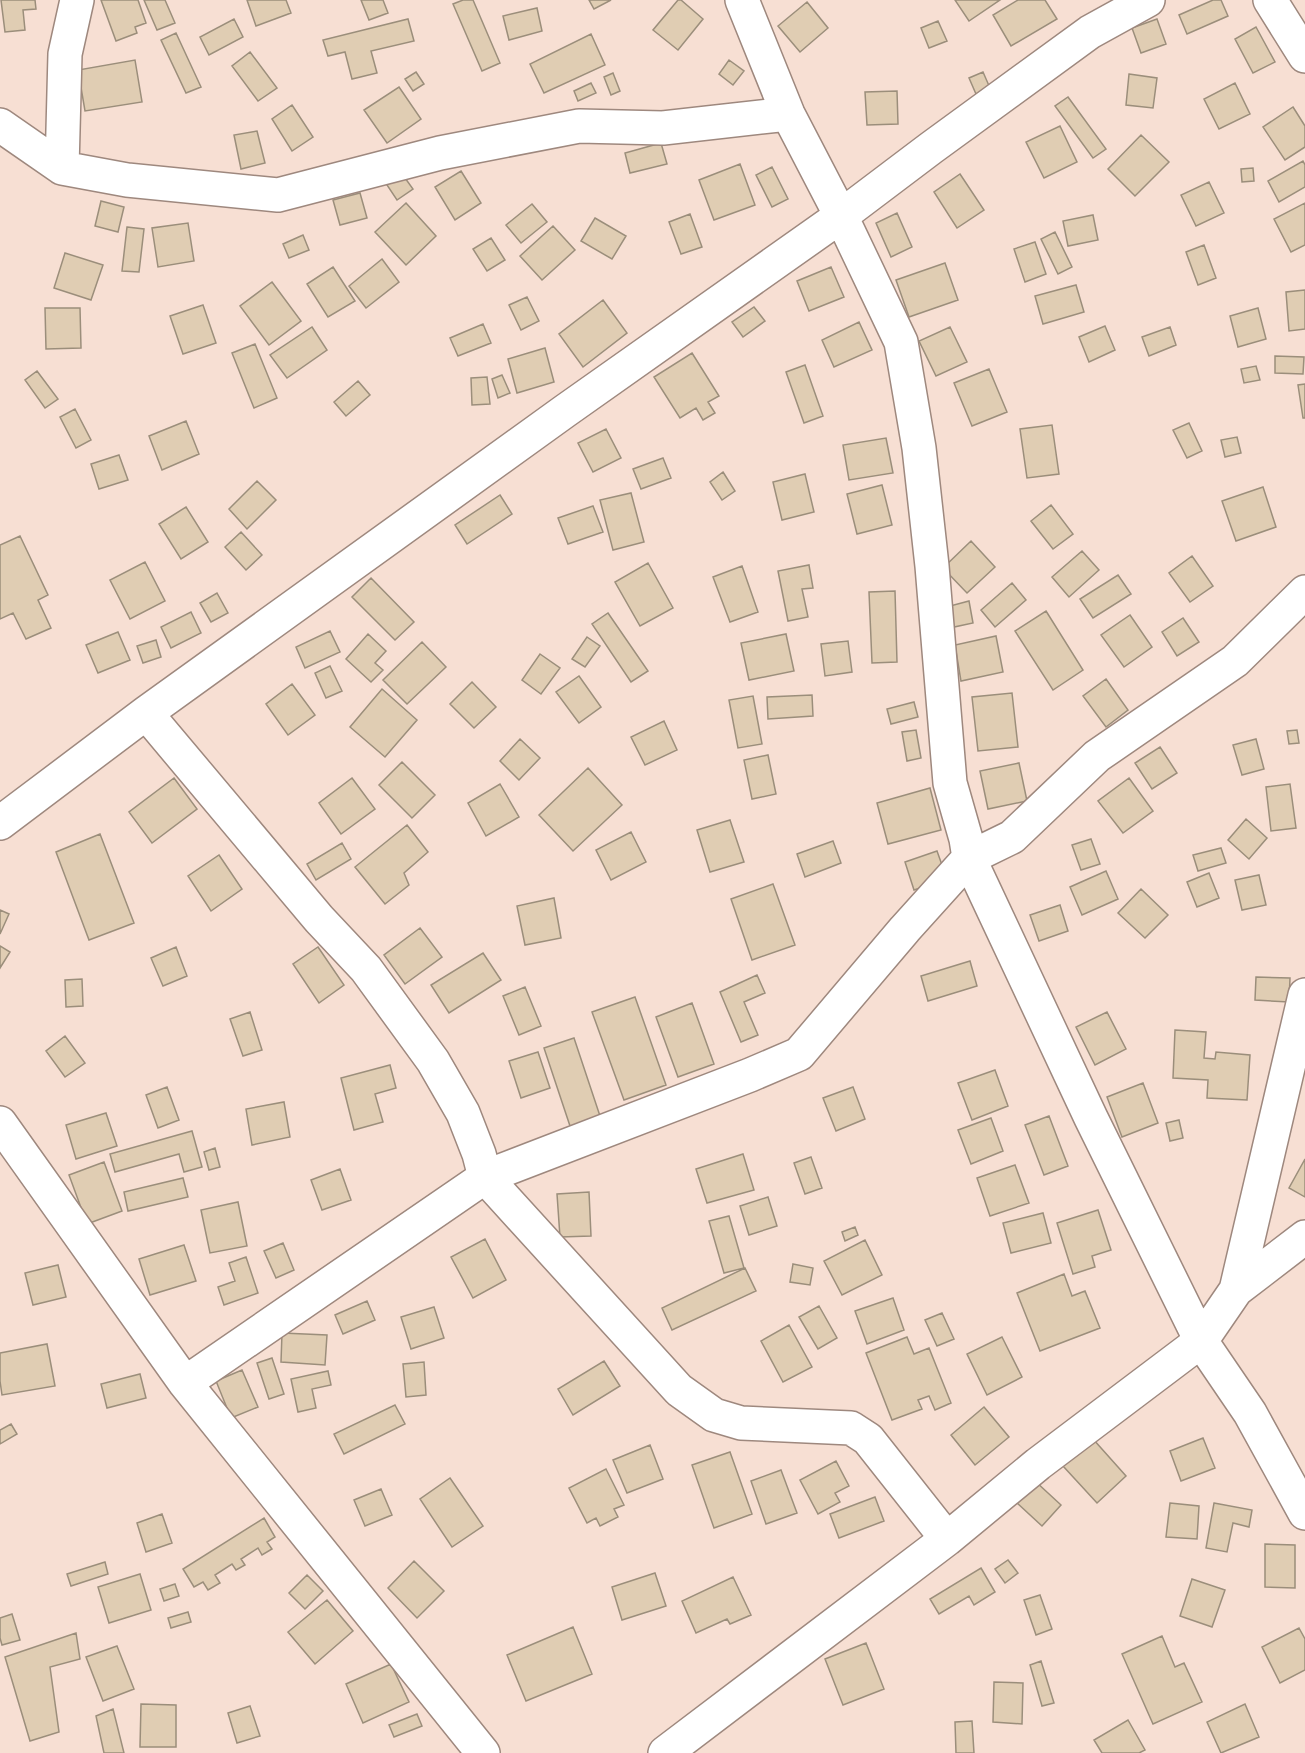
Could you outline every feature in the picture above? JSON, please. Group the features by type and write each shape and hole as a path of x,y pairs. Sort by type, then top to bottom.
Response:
{"street":[{"path":"62,168 64,54 76,0"},
{"path":"742,0 788,114 841,216 901,342 919,448 950,783 969,858 1096,1129 1201,1341 1250,1413 1305,1513"},
{"path":"0,823 146,713 565,411 841,216 1090,32 1148,0"},
{"path":"1270,0 1305,56"},
{"path":"0,125 62,168 127,180 278,195 440,153 579,126 663,128 788,114"},
{"path":"185,1383 485,1177 799,1054 905,928 969,858 1012,837 1097,756 1235,661 1305,592"},
{"path":"146,713 319,919 373,978 433,1060 463,1113 479,1154 485,1177 680,1390 714,1415 741,1423 851,1428 868,1438 947,1539"},
{"path":"1236,1290 1305,994"},
{"path":"0,1123 185,1383 483,1753"},
{"path":"665,1753 947,1539 1038,1464 1201,1341 1236,1290 1305,1238"}],"building":[{"path":"1,0 35,0 36,9 23,10 25,30 5,32"},
{"path":"101,0 138,0 146,23 135,27 137,33 116,41"},
{"path":"144,0 165,0 175,23 157,30"},
{"path":"247,0 286,0 291,13 256,26"},
{"path":"361,0 383,0 388,13 369,20"},
{"path":"463,0 473,0 500,63 482,71 453,4"},
{"path":"589,0 611,0 594,9"},
{"path":"678,0 681,0 703,19 678,50 653,30"},
{"path":"955,0 1000,0 969,21"},
{"path":"1018,0 1045,0 1057,19 1011,46 993,15"},
{"path":"1213,0 1221,0 1228,16 1187,34 1179,15"},
{"path":"807,2 828,28 800,52 778,26"},
{"path":"537,8 542,31 509,40 503,16"},
{"path":"234,19 243,37 209,55 200,37"},
{"path":"408,19 414,41 371,51 377,73 352,79 345,52 328,56 323,40"},
{"path":"1157,19 1166,44 1141,53 1132,28"},
{"path":"938,21 947,41 929,48 921,28"},
{"path":"1256,27 1275,62 1253,73 1235,39"},
{"path":"176,33 201,87 186,93 161,40"},
{"path":"591,34 605,65 544,93 530,64"},
{"path":"250,52 277,88 258,101 232,66"},
{"path":"135,60 142,102 85,111 78,70"},
{"path":"729,60 744,71 733,85 719,74"},
{"path":"416,72 424,84 413,91 405,79"},
{"path":"983,72 990,88 976,94 969,78"},
{"path":"613,73 620,91 611,95 604,77"},
{"path":"1129,74 1157,78 1153,108 1126,105"},
{"path":"591,83 596,93 578,101 574,91"},
{"path":"1235,83 1250,114 1219,129 1204,99"},
{"path":"399,87 421,119 387,143 364,110"},
{"path":"897,91 898,124 867,125 865,92"},
{"path":"1068,97 1106,149 1093,158 1055,106"},
{"path":"292,105 313,137 292,151 272,119"},
{"path":"1293,107 1305,126 1305,147 1285,160 1263,127"},
{"path":"1060,126 1077,162 1044,178 1026,142"},
{"path":"257,131 265,163 241,169 234,135"},
{"path":"1141,135 1169,162 1135,196 1108,169"},
{"path":"661,143 667,164 630,173 625,153"},
{"path":"1303,161 1305,187 1279,202 1268,181"},
{"path":"740,164 755,205 714,220 699,180"},
{"path":"772,167 788,199 772,207 756,175"},
{"path":"1253,168 1254,181 1242,182 1241,169"},
{"path":"400,171 413,189 397,200 385,182"},
{"path":"461,171 481,203 455,220 435,187"},
{"path":"960,174 984,210 957,228 934,192"},
{"path":"1209,182 1224,213 1196,226 1181,195"},
{"path":"360,193 367,218 340,225 333,200"},
{"path":"101,201 124,207 118,232 95,226"},
{"path":"406,203 436,236 406,265 375,232"},
{"path":"1305,203 1305,245 1291,252 1274,219"},
{"path":"532,204 547,222 521,243 506,225"},
{"path":"897,213 912,247 891,257 876,223"},
{"path":"690,214 702,247 681,254 669,222"},
{"path":"1093,215 1098,240 1068,246 1063,221"},
{"path":"595,218 626,236 612,259 581,241"},
{"path":"188,223 194,261 158,267 152,228"},
{"path":"553,226 575,250 542,280 520,256"},
{"path":"127,227 144,229 139,272 122,271"},
{"path":"1055,232 1072,267 1058,274 1041,239"},
{"path":"303,235 309,250 289,258 283,244"},
{"path":"491,238 505,260 487,271 473,249"},
{"path":"1035,242 1046,274 1025,282 1014,249"},
{"path":"1204,245 1216,278 1198,285 1186,252"},
{"path":"65,253 103,265 91,300 54,288"},
{"path":"382,259 399,282 366,308 349,286"},
{"path":"945,263 958,300 909,317 896,280"},
{"path":"333,267 355,301 328,317 307,284"},
{"path":"831,267 844,297 809,311 797,281"},
{"path":"272,282 301,321 269,345 240,306"},
{"path":"1076,285 1084,312 1043,324 1035,296"},
{"path":"1305,290 1305,329 1289,331 1286,292"},
{"path":"527,297 539,321 521,330 509,305"},
{"path":"603,300 627,333 583,367 559,334"},
{"path":"203,305 216,343 183,354 170,316"},
{"path":"754,307 765,321 743,337 732,322"},
{"path":"45,308 80,308 81,348 46,349"},
{"path":"1258,308 1266,339 1238,347 1230,316"},
{"path":"859,322 872,350 834,367 822,340"},
{"path":"483,324 491,343 458,356 450,338"},
{"path":"1105,326 1115,350 1089,362 1079,337"},
{"path":"312,327 327,350 287,378 270,355"},
{"path":"950,327 967,362 936,376 919,341"},
{"path":"1170,327 1176,345 1149,356 1142,337"},
{"path":"255,344 277,398 254,408 232,353"},
{"path":"545,348 554,382 517,393 508,359"},
{"path":"692,353 719,396 708,402 715,413 703,420 696,408 680,418 654,377"},
{"path":"1275,356 1304,357 1303,374 1275,373"},
{"path":"805,365 823,416 804,423 786,372"},
{"path":"1256,366 1260,380 1244,383 1241,369"},
{"path":"989,369 1007,412 972,426 954,383"},
{"path":"37,371 58,399 45,408 25,380"},
{"path":"502,375 510,393 498,398 492,379"},
{"path":"487,377 490,404 472,405 471,378"},
{"path":"358,381 370,395 346,416 334,402"},
{"path":"1305,384 1305,418 1303,418 1298,385"},
{"path":"75,409 91,440 76,448 60,417"},
{"path":"186,421 199,454 162,470 149,436"},
{"path":"1189,423 1202,451 1187,458 1173,430"},
{"path":"1052,425 1059,474 1027,478 1020,429"},
{"path":"606,429 621,458 593,472 578,443"},
{"path":"1237,437 1241,453 1225,457 1221,440"},
{"path":"886,438 893,473 849,480 843,445"},
{"path":"119,455 128,480 99,489 91,464"},
{"path":"663,458 671,478 641,489 633,469"},
{"path":"723,472 735,491 722,500 710,482"},
{"path":"805,474 814,512 782,520 773,482"},
{"path":"257,481 276,500 247,529 229,509"},
{"path":"882,485 892,525 857,534 847,494"},
{"path":"1263,487 1276,527 1236,541 1222,501"},
{"path":"631,493 644,542 613,550 600,500"},
{"path":"500,495 512,514 467,544 455,525"},
{"path":"1051,505 1073,534 1053,549 1031,521"},
{"path":"593,506 603,532 568,544 558,518"},
{"path":"186,507 208,542 181,559 159,524"},
{"path":"241,532 262,555 246,570 225,547"},
{"path":"20,536 48,595 38,600 51,628 26,639 13,613 0,619 0,545"},
{"path":"971,541 995,567 967,593 943,568"},
{"path":"1082,551 1099,570 1069,597 1052,577"},
{"path":"1192,556 1213,586 1190,602 1169,573"},
{"path":"145,562 165,601 130,619 110,580"},
{"path":"648,563 673,608 640,626 615,582"},
{"path":"809,565 813,588 802,589 808,617 788,621 778,571"},
{"path":"742,566 758,612 730,622 713,577"},
{"path":"1118,575 1131,594 1093,618 1080,599"},
{"path":"371,578 414,622 395,640 352,597"},
{"path":"1012,583 1026,600 995,627 981,610"},
{"path":"895,591 897,662 872,663 869,592"},
{"path":"217,593 228,613 211,622 200,603"},
{"path":"969,601 973,623 954,627 950,606"},
{"path":"1046,611 1083,670 1053,690 1015,631"},
{"path":"191,612 201,633 171,648 161,627"},
{"path":"608,613 648,671 631,682 592,624"},
{"path":"1130,615 1152,647 1124,667 1101,635"},
{"path":"1183,618 1199,642 1177,656 1162,632"},
{"path":"330,631 340,652 305,668 296,647"},
{"path":"118,632 130,660 98,673 86,645"},
{"path":"368,634 386,651 375,663 383,670 371,682 346,659"},
{"path":"786,634 794,671 749,680 741,643"},
{"path":"996,636 1003,672 961,681 955,645"},
{"path":"587,637 600,646 585,667 572,659"},
{"path":"156,640 161,657 143,663 137,646"},
{"path":"848,641 852,672 825,676 821,644"},
{"path":"422,642 446,667 407,704 383,680"},
{"path":"540,654 560,668 541,694 522,680"},
{"path":"330,666 342,691 326,698 315,673"},
{"path":"579,676 601,707 579,723 556,692"},
{"path":"1106,679 1128,710 1106,727 1083,696"},
{"path":"472,682 496,707 474,728 450,704"},
{"path":"292,684 315,715 288,735 266,704"},
{"path":"382,689 417,720 385,757 350,727"},
{"path":"1012,693 1018,747 978,751 972,697"},
{"path":"812,695 813,716 768,719 767,697"},
{"path":"753,696 762,744 738,748 729,700"},
{"path":"914,702 918,717 891,724 887,709"},
{"path":"664,721 677,750 645,765 631,737"},
{"path":"916,730 921,758 907,761 902,732"},
{"path":"1297,730 1299,743 1289,744 1287,731"},
{"path":"520,739 540,758 519,780 500,761"},
{"path":"1256,739 1264,769 1242,775 1233,745"},
{"path":"1160,747 1177,773 1152,789 1135,763"},
{"path":"768,755 776,794 752,799 744,760"},
{"path":"402,762 435,795 412,818 379,785"},
{"path":"1019,763 1027,801 988,809 980,771"},
{"path":"588,768 622,805 573,851 539,815"},
{"path":"174,778 197,809 152,843 129,812"},
{"path":"352,778 375,809 341,834 319,803"},
{"path":"1129,778 1153,811 1123,833 1098,801"},
{"path":"500,784 519,817 486,836 468,803"},
{"path":"1290,784 1296,828 1271,831 1266,787"},
{"path":"930,788 941,830 888,844 877,803"},
{"path":"1246,819 1267,838 1249,859 1228,840"},
{"path":"730,820 744,862 710,872 697,830"},
{"path":"407,825 428,852 404,873 409,885 385,904 355,867"},
{"path":"631,832 646,862 611,880 596,850"},
{"path":"100,834 134,923 89,940 56,852"},
{"path":"1091,839 1100,864 1081,870 1072,845"},
{"path":"833,841 841,863 805,877 797,854"},
{"path":"342,843 351,859 316,880 307,864"},
{"path":"1221,848 1226,863 1198,871 1193,855"},
{"path":"937,851 947,879 914,890 905,862"},
{"path":"219,855 242,889 211,911 188,876"},
{"path":"1106,871 1118,899 1082,915 1070,887"},
{"path":"1209,873 1219,898 1197,907 1187,882"},
{"path":"1259,875 1266,905 1242,910 1235,880"},
{"path":"773,884 795,945 752,960 731,899"},
{"path":"1141,889 1168,915 1145,938 1118,913"},
{"path":"554,898 561,938 525,945 517,906"},
{"path":"1060,905 1068,931 1039,941 1030,915"},
{"path":"0,910 9,914 0,934"},
{"path":"420,928 442,957 405,984 384,955"},
{"path":"0,946 10,952 0,968"},
{"path":"176,947 187,976 163,986 151,958"},
{"path":"318,947 344,985 319,1003 293,964"},
{"path":"483,953 501,980 449,1013 431,985"},
{"path":"970,961 977,986 928,1001 921,976"},
{"path":"757,975 765,993 744,1002 758,1035 741,1042 720,992"},
{"path":"1256,977 1290,978 1289,1002 1255,1000"},
{"path":"82,979 83,1006 66,1007 65,980"},
{"path":"525,987 541,1026 519,1035 503,996"},
{"path":"635,997 666,1085 624,1100 592,1012"},
{"path":"692,1003 714,1064 678,1077 656,1017"},
{"path":"250,1012 262,1050 243,1056 230,1019"},
{"path":"1107,1012 1126,1049 1095,1065 1076,1027"},
{"path":"1175,1030 1206,1032 1204,1058 1215,1059 1216,1052 1250,1055 1247,1100 1207,1098 1208,1080 1173,1078"},
{"path":"65,1036 85,1063 65,1077 46,1051"},
{"path":"574,1038 601,1119 571,1129 544,1048"},
{"path":"538,1052 550,1088 521,1098 509,1061"},
{"path":"390,1065 396,1088 375,1094 383,1122 354,1130 341,1078"},
{"path":"995,1070 1008,1106 972,1120 958,1083"},
{"path":"1143,1083 1158,1123 1122,1137 1107,1097"},
{"path":"167,1087 179,1120 158,1128 146,1095"},
{"path":"853,1087 865,1119 836,1131 823,1098"},
{"path":"284,1102 290,1137 252,1145 246,1109"},
{"path":"106,1113 117,1146 76,1159 66,1125"},
{"path":"1049,1116 1068,1166 1044,1175 1025,1125"},
{"path":"991,1118 1003,1151 971,1164 958,1130"},
{"path":"1179,1120 1183,1138 1170,1141 1166,1123"},
{"path":"192,1131 202,1167 184,1172 179,1154 115,1172 110,1154"},
{"path":"215,1148 220,1167 209,1170 204,1152"},
{"path":"743,1154 754,1190 707,1203 696,1169"},
{"path":"811,1157 822,1188 805,1194 794,1163"},
{"path":"1305,1159 1305,1197 1289,1188"},
{"path":"104,1162 122,1211 87,1224 69,1175"},
{"path":"1015,1165 1029,1203 990,1216 977,1178"},
{"path":"340,1169 351,1200 322,1210 311,1180"},
{"path":"183,1178 188,1197 128,1211 124,1192"},
{"path":"589,1192 591,1236 560,1237 557,1194"},
{"path":"768,1197 777,1226 749,1235 740,1206"},
{"path":"238,1202 247,1246 210,1253 201,1210"},
{"path":"1098,1210 1111,1250 1092,1256 1095,1267 1073,1274 1057,1223"},
{"path":"1043,1213 1051,1243 1011,1253 1003,1223"},
{"path":"729,1216 744,1268 724,1273 709,1221"},
{"path":"855,1227 858,1235 845,1241 842,1232"},
{"path":"485,1239 506,1280 473,1298 451,1257"},
{"path":"865,1240 882,1275 842,1295 824,1261"},
{"path":"283,1243 294,1270 276,1278 264,1251"},
{"path":"184,1245 196,1281 150,1295 139,1259"},
{"path":"246,1257 258,1293 224,1305 218,1287 235,1281 229,1263"},
{"path":"793,1264 813,1268 810,1285 790,1282"},
{"path":"58,1265 66,1297 33,1305 25,1273"},
{"path":"745,1268 756,1291 672,1330 662,1308"},
{"path":"1064,1274 1072,1296 1085,1291 1100,1328 1040,1351 1017,1293"},
{"path":"893,1298 904,1330 867,1344 855,1311"},
{"path":"367,1301 375,1320 343,1334 335,1315"},
{"path":"819,1306 837,1338 818,1349 799,1317"},
{"path":"434,1307 444,1338 411,1349 401,1317"},
{"path":"942,1313 954,1339 937,1346 925,1320"},
{"path":"789,1325 812,1367 783,1382 761,1341"},
{"path":"282,1333 327,1335 325,1365 281,1362"},
{"path":"907,1337 914,1354 929,1348 951,1403 935,1410 929,1396 918,1400 922,1409 892,1420 866,1353"},
{"path":"1002,1337 1022,1377 987,1395 967,1354"},
{"path":"47,1344 55,1386 2,1395 0,1353"},
{"path":"272,1358 284,1394 269,1399 257,1363"},
{"path":"604,1361 620,1386 573,1415 558,1389"},
{"path":"424,1362 426,1395 406,1397 403,1364"},
{"path":"242,1370 258,1407 231,1418 216,1381"},
{"path":"328,1371 331,1385 312,1389 316,1408 298,1412 291,1379"},
{"path":"140,1374 146,1398 107,1408 101,1384"},
{"path":"395,1405 405,1424 344,1454 334,1434"},
{"path":"984,1407 1009,1437 975,1465 951,1435"},
{"path":"11,1424 17,1434 0,1444 0,1430"},
{"path":"1203,1438 1215,1468 1181,1481 1170,1451"},
{"path":"1093,1439 1126,1476 1097,1503 1063,1466"},
{"path":"650,1445 663,1479 627,1493 613,1460"},
{"path":"730,1452 752,1514 714,1528 692,1465"},
{"path":"836,1461 849,1486 835,1493 840,1502 818,1514 800,1480"},
{"path":"606,1469 624,1505 614,1509 618,1517 600,1526 596,1518 587,1523 569,1488"},
{"path":"781,1470 797,1513 766,1524 751,1481"},
{"path":"450,1478 483,1526 452,1547 420,1499"},
{"path":"1035,1481 1061,1505 1042,1526 1016,1502"},
{"path":"381,1489 392,1515 365,1526 354,1500"},
{"path":"875,1497 884,1521 839,1538 830,1514"},
{"path":"1170,1503 1199,1506 1197,1539 1166,1537"},
{"path":"1214,1503 1252,1510 1249,1527 1233,1523 1227,1552 1206,1548"},
{"path":"162,1514 172,1543 146,1552 137,1523"},
{"path":"264,1518 275,1537 267,1542 272,1549 262,1555 258,1548 241,1559 245,1565 236,1570 232,1564 215,1575 220,1583 208,1590 203,1582 194,1587 183,1569"},
{"path":"1265,1544 1295,1545 1295,1588 1265,1587"},
{"path":"1008,1560 1018,1573 1005,1583 995,1569"},
{"path":"414,1561 444,1591 417,1618 388,1588"},
{"path":"105,1562 108,1574 71,1586 67,1574"},
{"path":"981,1568 995,1592 974,1605 969,1596 939,1614 930,1599"},
{"path":"655,1573 666,1606 622,1620 612,1587"},
{"path":"140,1574 151,1610 109,1623 98,1587"},
{"path":"307,1575 323,1591 305,1609 289,1593"},
{"path":"733,1577 751,1615 730,1624 727,1619 696,1633 682,1601"},
{"path":"1192,1579 1225,1590 1212,1627 1180,1616"},
{"path":"175,1584 179,1596 164,1601 160,1589"},
{"path":"1040,1595 1052,1629 1036,1635 1024,1600"},
{"path":"327,1600 353,1631 315,1664 288,1632"},
{"path":"188,1612 191,1622 171,1628 168,1618"},
{"path":"12,1614 20,1640 2,1645 0,1618"},
{"path":"573,1627 592,1674 526,1701 507,1655"},
{"path":"1299,1628 1305,1639 1305,1670 1280,1683 1262,1647"},
{"path":"76,1633 80,1659 50,1667 59,1732 30,1741 5,1657"},
{"path":"1162,1636 1175,1667 1184,1663 1202,1702 1153,1724 1122,1654"},
{"path":"866,1643 884,1689 843,1705 825,1659"},
{"path":"117,1646 134,1689 103,1701 86,1657"},
{"path":"1041,1661 1054,1703 1042,1706 1030,1665"},
{"path":"391,1664 409,1702 363,1723 346,1684"},
{"path":"994,1682 1023,1683 1022,1724 993,1722"},
{"path":"141,1704 176,1705 176,1747 140,1747"},
{"path":"1245,1704 1259,1737 1221,1753 1207,1722"},
{"path":"250,1706 260,1736 237,1743 228,1713"},
{"path":"113,1709 124,1753 104,1753 96,1716"},
{"path":"417,1714 422,1726 394,1737 389,1725"},
{"path":"1128,1720 1145,1750 1139,1753 1102,1753 1094,1740"},
{"path":"972,1721 974,1753 956,1753 955,1722"}]}
